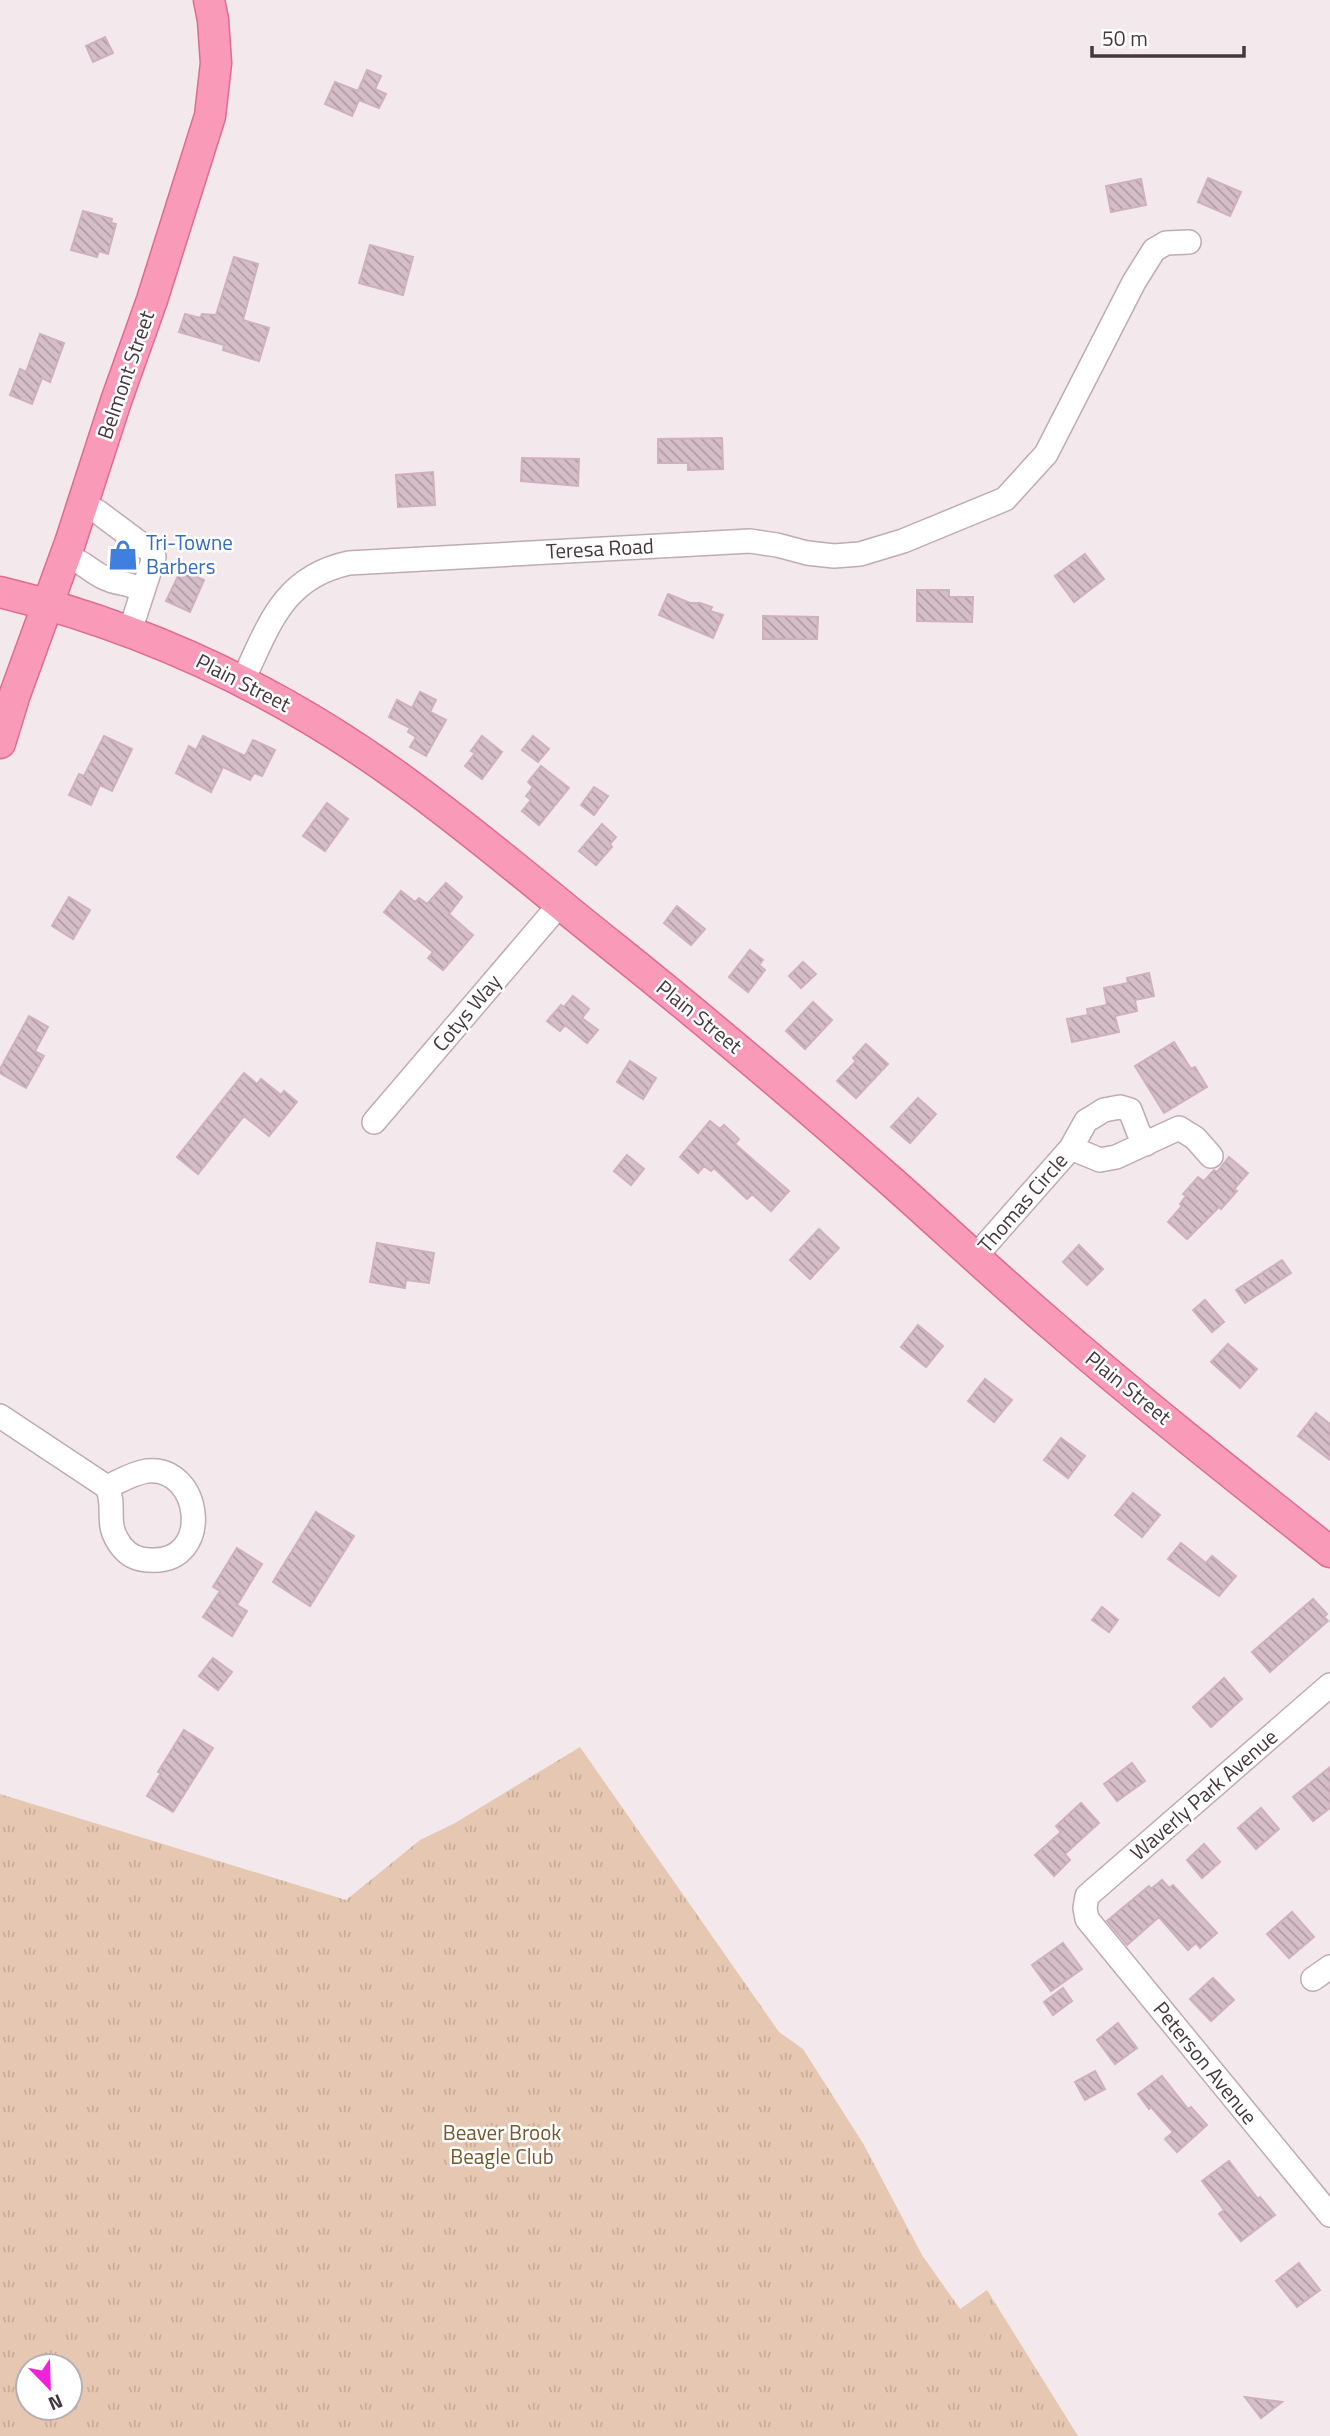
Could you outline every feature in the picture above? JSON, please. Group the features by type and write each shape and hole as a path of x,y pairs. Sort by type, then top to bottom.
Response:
{"main road":[{"name":"Belmont Street","path":"0,743 161,274 210,117 216,83 216,62 209,0"},
{"name":"Plain Street","path":"0,592 130,631 189,654 243,680 311,719 401,778 467,828 745,1054 1099,1366 1330,1552"}],"street":[{"name":"Teresa Road","path":"243,680 268,627 287,597 302,582 332,566 750,541 777,544 807,553 834,556 860,554 903,541 1005,499 1046,454 1134,282 1154,250 1166,243 1189,242"},
{"path":"83,505 98,512 153,553 130,631"},
{"path":"65,557 83,563 106,579 130,583 143,591"},
{"name":"Cotys Way","path":"374,1122 560,904"},
{"name":"Thomas Circle","path":"975,1257 1071,1148 1086,1121 1104,1110 1120,1107 1130,1110 1146,1144"},
{"path":"1071,1148 1101,1160 1116,1157 1180,1128 1195,1138 1211,1156"},
{"path":"0,1416 107,1487"},
{"name":"Waverly Park Avenue","path":"1085,1908 1087,1896 1330,1685"},
{"name":"Peterson Avenue","path":"1085,1908 1087,1919 1330,2215"}],"green space":[{"name":"Beaver Brook Beagle Club","path":"580,1747 779,2032 803,2049 864,2145 922,2255 960,2309 987,2290 1078,2436 0,2436 0,1794 346,1900 420,1840 455,1823"}],"building":[{"path":"105,37 113,53 93,62 86,46"},
{"path":"367,70 381,76 375,89 386,94 379,108 359,100 352,116 325,104 335,82 358,91"},
{"path":"1208,178 1241,192 1230,216 1198,202"},
{"path":"1141,179 1146,205 1111,212 1106,186"},
{"path":"83,211 112,219 111,223 116,224 108,254 99,251 97,257 71,250"},
{"path":"370,245 413,257 403,295 359,283"},
{"path":"234,257 258,264 243,320 269,328 259,361 223,350 224,345 179,332 185,314 200,318 202,314 216,315"},
{"path":"40,334 64,343 50,382 42,378 32,404 10,395 20,369 26,372"},
{"path":"722,438 723,469 688,470 688,463 658,463 658,439"},
{"path":"522,458 579,459 578,486 521,481"},
{"path":"433,472 435,505 398,507 396,475"},
{"name":"Tri-Towne Barbers","path":"116,543 135,557 129,570 108,561"},
{"path":"1085,554 1104,579 1074,602 1055,576"},
{"path":"181,570 204,580 190,612 166,601"},
{"path":"917,590 949,590 949,597 973,597 972,622 917,621"},
{"path":"668,594 690,603 712,607 710,611 723,615 713,638 659,615"},
{"path":"763,616 818,617 817,639 763,639"},
{"path":"420,692 436,700 430,712 446,720 426,756 410,747 416,737 408,732 410,728 389,717 397,700 412,708"},
{"path":"104,736 132,749 112,791 100,785 91,805 69,795 79,774 84,776"},
{"path":"203,736 245,756 253,740 275,750 262,776 254,773 250,780 223,767 211,792 176,773 189,746 196,750"},
{"path":"482,736 502,752 482,779 465,766 475,753 471,751"},
{"path":"533,736 549,749 538,762 522,750"},
{"path":"541,766 569,788 539,825 522,811 531,800 526,796 533,787 528,782"},
{"path":"594,787 608,796 594,815 581,805"},
{"path":"327,803 348,819 325,851 303,836"},
{"path":"602,824 616,837 610,844 612,847 596,865 579,851"},
{"path":"446,883 462,897 449,914 473,935 443,970 428,958 433,952 384,912 401,891 415,902 419,898 427,904"},
{"path":"69,897 90,910 73,939 52,926"},
{"path":"677,906 705,929 691,945 664,923"},
{"path":"750,950 763,960 759,965 765,970 748,992 729,977"},
{"path":"803,962 816,974 801,988 789,976"},
{"path":"1149,973 1154,996 1135,1000 1137,1011 1115,1016 1119,1032 1072,1042 1067,1019 1088,1015 1087,1009 1107,1005 1104,988 1128,983 1127,978"},
{"path":"573,996 589,1009 582,1018 598,1030 587,1043 565,1025 560,1031 547,1021"},
{"path":"813,1002 832,1020 805,1049 786,1031"},
{"path":"29,1016 48,1027 35,1051 44,1056 26,1088 0,1073 0,1069"},
{"path":"1174,1042 1191,1069 1195,1067 1207,1087 1164,1113 1135,1066"},
{"path":"866,1044 888,1064 856,1098 837,1081 856,1061 853,1058"},
{"path":"630,1061 656,1078 643,1099 617,1082"},
{"path":"244,1073 257,1084 261,1079 281,1095 284,1091 297,1102 269,1136 244,1116 198,1174 177,1157"},
{"path":"918,1098 936,1114 910,1143 891,1127"},
{"path":"710,1121 720,1129 724,1125 739,1139 735,1144 789,1191 771,1211 752,1194 747,1199 714,1168 711,1171 704,1166 698,1173 680,1157"},
{"path":"627,1155 644,1169 631,1185 614,1171"},
{"path":"1229,1157 1248,1173 1221,1209 1219,1207 1187,1239 1168,1222 1182,1206 1180,1204 1186,1196 1183,1194 1198,1177 1204,1181 1214,1170 1217,1172"},
{"path":"819,1229 839,1248 810,1279 790,1260"},
{"path":"377,1243 434,1253 429,1283 406,1280 405,1288 370,1282"},
{"path":"1079,1245 1103,1269 1087,1285 1063,1262"},
{"path":"1282,1260 1291,1273 1245,1303 1236,1290"},
{"path":"1205,1300 1224,1322 1212,1332 1193,1310"},
{"path":"918,1325 943,1346 926,1367 901,1347"},
{"path":"1228,1344 1257,1369 1240,1388 1211,1362"},
{"path":"985,1379 1012,1400 994,1422 968,1401"},
{"path":"1316,1413 1330,1424 1330,1460 1298,1436"},
{"path":"1061,1438 1085,1456 1068,1478 1044,1460"},
{"path":"1133,1493 1160,1515 1142,1537 1115,1515"},
{"path":"316,1512 354,1536 310,1606 273,1582"},
{"path":"1181,1543 1206,1563 1212,1556 1236,1576 1219,1596 1168,1559"},
{"path":"237,1548 262,1564 237,1605 247,1611 232,1636 203,1617 220,1591 213,1587"},
{"path":"1313,1599 1327,1614 1324,1617 1328,1621 1270,1672 1252,1652"},
{"path":"1102,1607 1118,1620 1109,1632 1092,1620"},
{"path":"213,1658 232,1672 218,1690 199,1676"},
{"path":"1224,1678 1242,1699 1211,1727 1193,1707"},
{"path":"184,1730 213,1748 173,1812 147,1796 161,1773 158,1772"},
{"path":"1132,1763 1145,1781 1117,1801 1104,1784"},
{"path":"1330,1767 1330,1808 1313,1821 1293,1797"},
{"path":"1081,1803 1099,1823 1065,1854 1070,1860 1054,1876 1035,1855 1061,1832 1056,1826"},
{"path":"1261,1808 1279,1829 1256,1849 1238,1828"},
{"path":"1204,1844 1220,1862 1202,1878 1187,1860"},
{"path":"1162,1880 1169,1888 1173,1885 1217,1933 1200,1948 1196,1943 1188,1950 1159,1917 1127,1945 1107,1921 1149,1886 1151,1889"},
{"path":"1292,1912 1314,1937 1289,1958 1267,1934"},
{"path":"1063,1943 1082,1969 1051,1991 1032,1965"},
{"path":"1213,1978 1234,2000 1211,2021 1190,1999"},
{"path":"1063,1988 1072,2001 1053,2015 1044,2002"},
{"path":"1118,2023 1137,2048 1115,2064 1097,2040"},
{"path":"1095,2071 1105,2089 1085,2100 1075,2082"},
{"path":"1162,2076 1188,2109 1191,2107 1207,2125 1177,2152 1165,2139 1173,2132 1138,2094"},
{"path":"1229,2161 1258,2199 1260,2197 1275,2215 1241,2241 1219,2214 1224,2210 1202,2181"},
{"path":"1299,2263 1320,2290 1297,2307 1276,2281"},
{"path":"1245,2397 1282,2402 1261,2418"}],"place":[{"name":"Tri-Towne Barbers","path":"123,555"}]}
